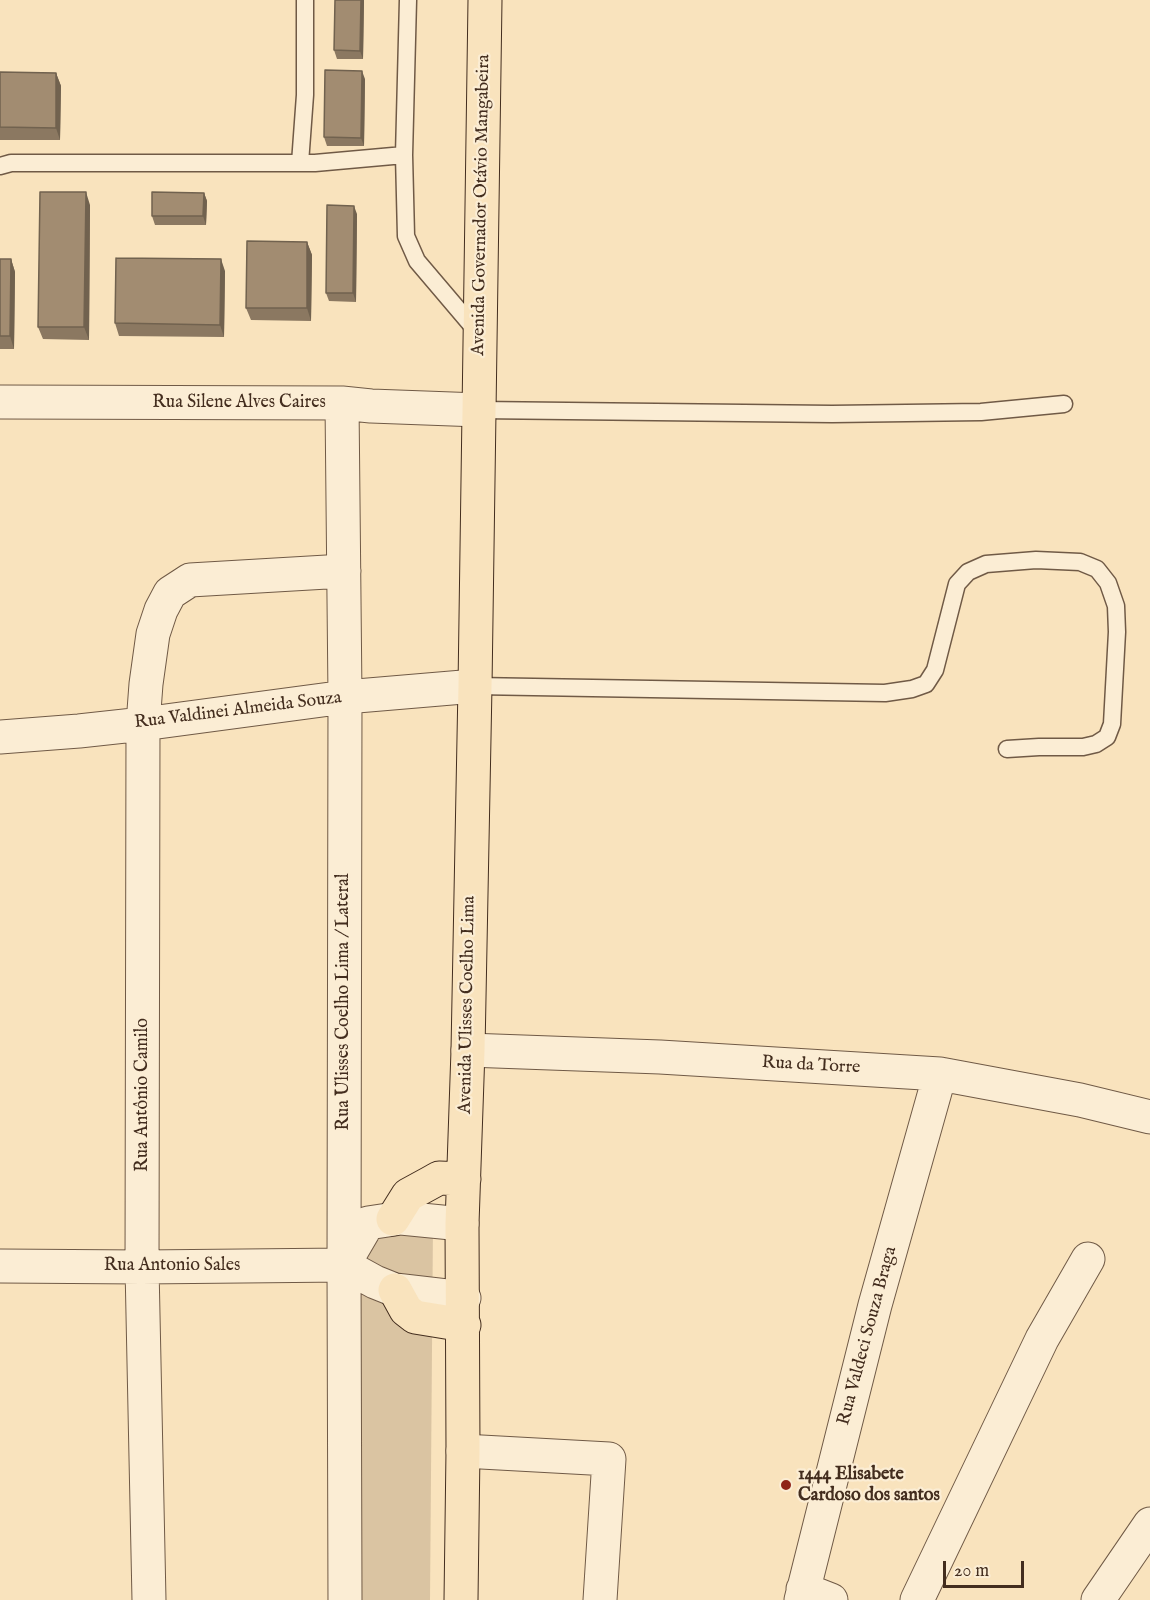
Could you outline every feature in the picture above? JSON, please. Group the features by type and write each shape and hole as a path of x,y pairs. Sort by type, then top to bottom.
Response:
{"main road":[{"name":"Avenida Governador Otávio Mangabeira","path":"479,410 484,0"},
{"name":"Avenida Ulisses Coelho Lima","path":"461,1600 464,1312 462,1224 468,1050 479,410"},
{"path":"393,1219 408,1195 430,1182 439,1178 464,1179"}],"street":[{"name":"Rua Silene Alves Caires","path":"0,402 342,403 479,410"},
{"name":"Rua Ulisses Coelho Lima / Lateral","path":"342,403 345,697 345,1600"},
{"name":"Rua Antônio Camilo","path":"149,1600 142,1267 143,724 153,634 161,610 170,593 190,580 344,570"},
{"name":"Rua Valdinei Almeida Souza","path":"0,737 143,724 345,697 475,686"},
{"name":"Rua da Torre","path":"468,1050 660,1057 940,1074 1080,1100 1150,1116"},
{"name":"Rua Valdeci Souza Braga","path":"812,1596 875,1305 940,1074"},
{"path":"462,1224 393,1219 368,1223 344,1265 395,1290 464,1312"},
{"path":"917,1600 1042,1339 1088,1259"},
{"name":"Rua Antonio Sales","path":"0,1266 344,1265"},
{"path":"463,1451 609,1459 600,1600"},
{"path":"1098,1600 1150,1524"}],"lane":[{"path":"300,163 305,94 305,0"},
{"path":"408,0 404,154 406,236 417,261 480,335"},
{"path":"0,166 11,163 315,163 404,154"},
{"path":"479,410 981,412 1064,404"},
{"path":"475,686 885,693 912,689 926,684 935,670 957,584 968,572 986,564 1036,560 1080,562 1097,569 1108,583 1116,606 1117,632 1112,724 1107,737 1096,744 1083,747 1007,749"}],"shaded area":[{"path":"361,1215 433,1223 430,1600 361,1600"}],"building":[{"path":"335,0 361,0 360,51 334,50"},
{"path":"325,70 362,71 361,138 324,137"},
{"path":"0,72 56,73 56,128 0,127"},
{"path":"40,192 86,192 84,327 38,327"},
{"path":"152,192 204,193 203,216 152,216"},
{"path":"327,205 354,206 353,293 326,293"},
{"path":"247,241 307,242 307,308 246,308"},
{"path":"116,258 221,259 220,325 115,323"},
{"path":"0,259 11,259 10,336 0,336"}],"place":[{"name":"1444 Elisabete Cardoso dos santos","path":"786,1485"}]}
